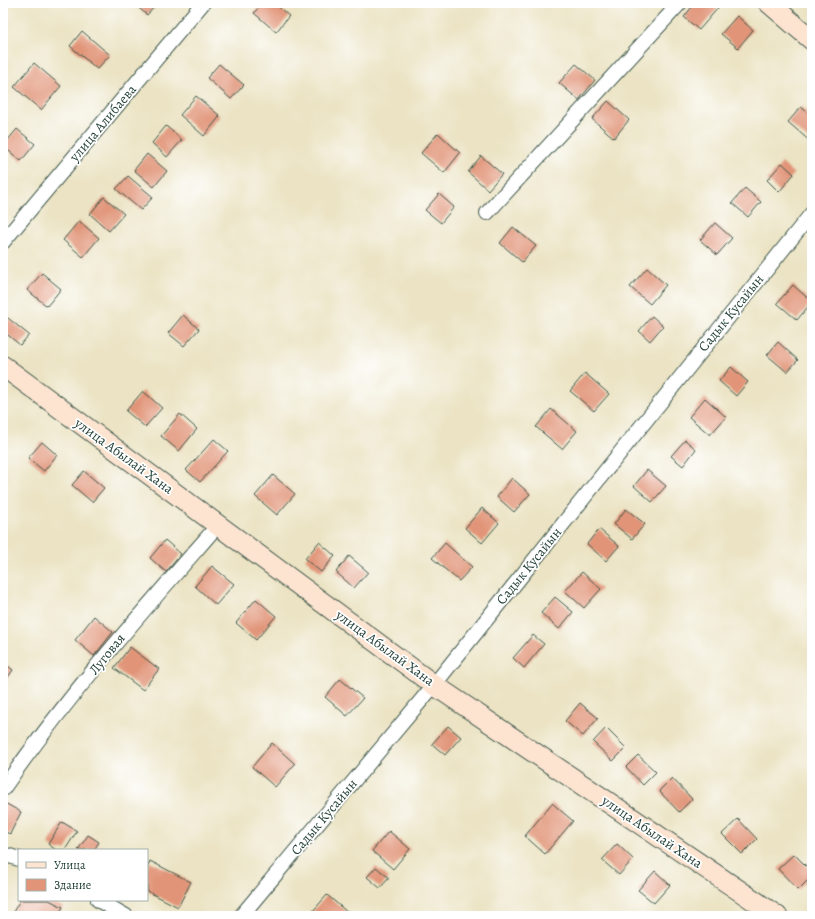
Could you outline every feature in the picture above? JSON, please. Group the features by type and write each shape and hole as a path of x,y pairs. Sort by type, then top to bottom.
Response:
{"street":[{"name":"улица Алибаева","path":"3,242 203,3"},
{"path":"487,213 680,3"},
{"path":"769,3 812,40"},
{"name":"Садык Кусайын","path":"241,916 434,685 812,213"},
{"name":"улица Абылай Хана","path":"3,366 434,685 777,916"},
{"name":"Луговая","path":"3,789 33,745 146,608 218,525"},
{"path":"3,854 18,859"},
{"path":"100,901 126,916"}],"building":[{"path":"133,3 158,3 147,15"},
{"path":"262,3 274,3 289,16 276,32 254,13"},
{"path":"695,3 713,3 718,8 699,30 684,17"},
{"path":"737,16 753,30 738,48 721,34"},
{"path":"82,31 110,55 97,69 70,46"},
{"path":"34,63 61,86 41,110 14,87"},
{"path":"219,64 244,85 231,99 207,78"},
{"path":"576,64 595,80 579,100 559,83"},
{"path":"196,96 220,116 204,136 180,115"},
{"path":"608,101 629,120 614,138 592,119"},
{"path":"801,107 812,116 812,143 788,122"},
{"path":"166,126 182,140 167,157 152,143"},
{"path":"17,129 35,144 21,161 3,146"},
{"path":"438,133 460,153 444,173 421,153"},
{"path":"147,154 167,171 154,187 134,170"},
{"path":"481,156 502,174 488,190 468,172"},
{"path":"782,163 794,174 779,192 767,180"},
{"path":"128,176 153,197 141,210 116,189"},
{"path":"745,188 761,202 748,217 732,203"},
{"path":"439,194 454,207 441,223 425,210"},
{"path":"104,197 124,214 109,231 90,214"},
{"path":"79,221 99,238 83,257 63,240"},
{"path":"715,223 732,238 717,255 700,240"},
{"path":"513,227 536,246 522,262 500,243"},
{"path":"647,268 666,285 650,304 630,287"},
{"path":"42,273 61,289 47,306 27,290"},
{"path":"793,285 812,302 797,320 777,303"},
{"path":"3,314 29,335 20,345 3,331"},
{"path":"183,315 199,329 184,346 168,333"},
{"path":"652,316 663,326 650,341 639,331"},
{"path":"778,342 798,360 787,372 767,355"},
{"path":"731,367 748,382 736,396 719,381"},
{"path":"585,373 609,394 594,411 570,391"},
{"path":"143,391 162,408 145,427 126,411"},
{"path":"705,398 726,417 710,435 689,417"},
{"path":"551,409 577,431 562,449 536,427"},
{"path":"180,414 197,429 179,451 161,436"},
{"path":"214,439 228,451 200,482 186,470"},
{"path":"685,440 696,449 683,466 671,456"},
{"path":"42,442 57,455 44,471 28,458"},
{"path":"647,470 666,486 652,502 634,486"},
{"path":"84,471 104,488 92,502 72,485"},
{"path":"273,475 295,494 277,515 255,496"},
{"path":"512,478 530,494 514,512 497,497"},
{"path":"482,508 499,523 482,543 465,528"},
{"path":"626,509 645,524 632,539 614,524"},
{"path":"599,529 619,546 606,561 587,544"},
{"path":"165,540 181,554 166,572 150,558"},
{"path":"319,542 335,556 321,572 305,559"},
{"path":"445,543 472,567 459,581 432,558"},
{"path":"349,556 368,572 354,588 336,572"},
{"path":"212,566 234,584 216,605 195,586"},
{"path":"582,572 601,589 584,608 565,591"},
{"path":"555,597 573,612 559,629 541,613"},
{"path":"256,599 276,616 256,640 236,623"},
{"path":"94,616 113,632 94,656 75,640"},
{"path":"533,635 544,644 524,668 513,658"},
{"path":"130,647 159,669 143,690 114,668"},
{"path":"3,662 13,670 3,684"},
{"path":"340,679 363,698 347,716 325,697"},
{"path":"580,703 598,718 583,736 565,721"},
{"path":"448,726 461,737 445,755 432,744"},
{"path":"606,728 626,748 613,761 593,742"},
{"path":"272,743 295,764 275,787 252,767"},
{"path":"638,755 656,772 643,785 626,767"},
{"path":"672,778 692,799 679,812 659,791"},
{"path":"3,802 21,812 10,834 3,831"},
{"path":"552,803 573,821 545,854 525,836"},
{"path":"738,819 757,839 742,854 722,834"},
{"path":"62,822 77,831 66,849 55,849 48,844"},
{"path":"389,831 410,849 393,869 372,851"},
{"path":"88,835 99,842 95,849 79,849"},
{"path":"617,844 633,859 619,875 602,860"},
{"path":"794,854 812,872 812,876 798,890 778,869"},
{"path":"150,861 191,882 178,907 148,892 148,866"},
{"path":"376,867 389,878 380,888 367,877"},
{"path":"655,871 670,885 654,903 638,890"},
{"path":"327,895 347,912 343,916 316,916 312,912"},
{"path":"19,901 51,901 63,907 58,916 20,916 13,912"}]}
